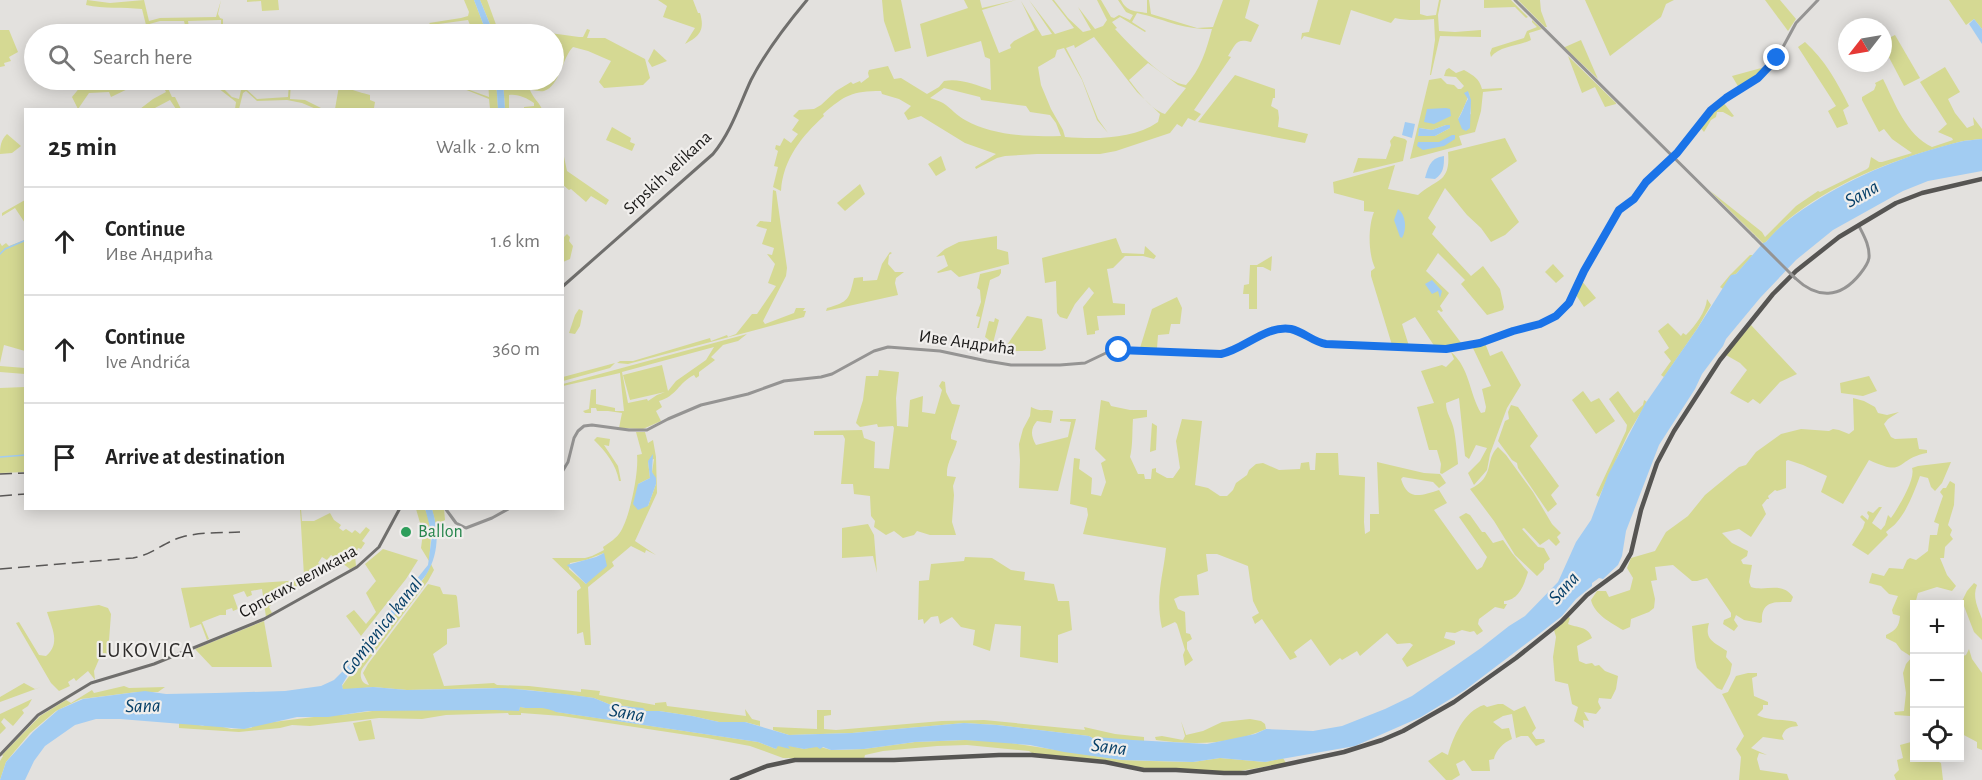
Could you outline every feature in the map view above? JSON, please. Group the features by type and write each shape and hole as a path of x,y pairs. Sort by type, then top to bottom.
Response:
{"main road":[{"name":"Srpskih velikana","path":"564,285 717,148 732,124 759,66 807,0"},
{"path":"732,780 782,762 894,760 1016,754 1105,762 1144,770 1235,773 1265,770 1344,752 1382,740 1418,723 1454,702 1516,658 1561,622 1587,595 1621,570 1631,553 1641,510 1657,463 1674,431 1703,384 1742,331 1779,288 1809,260 1886,208 1907,198 1982,179"},
{"name":"Српских великана","path":"0,755 38,715 91,683 154,664 264,619 357,567 379,547 399,510"}],"street":[{"path":"1515,0 1806,288 1820,293 1832,293 1849,285 1868,264 1867,243 1858,225"},
{"path":"1673,157 1711,110 1758,78 1770,67 1796,23 1818,0"},
{"name":"Иве Андрића","path":"564,469 574,438 584,426 629,430 647,429 692,408 748,394 779,382 832,374 874,351 888,347 940,351 989,362 1060,365 1084,363 1108,352 1119,350 1221,354 1232,351 1262,335 1287,329 1299,332 1318,343 1347,346 1441,349 1480,343 1546,322 1564,309 1617,213 1634,199 1646,182 1673,157"},
{"path":"446,510 456,523 466,528 506,510"}],"green space":[{"path":"87,0 110,3 144,0 149,21 160,18 216,17 221,0 218,14 223,19 223,24 221,20 188,21 188,24 185,24 184,21 160,21 146,24 142,9 86,5"},
{"path":"247,0 278,0 279,10 262,11 261,1 247,2"},
{"path":"464,0 474,0 483,24 470,24 468,20 429,23 461,18 468,16 469,12"},
{"path":"480,0 487,0 496,24 490,24"},
{"path":"658,0 693,0 700,13 702,24 698,35 685,44 695,28 663,17 667,6"},
{"path":"882,0 901,0 911,48 895,52 884,21"},
{"path":"964,0 980,0 982,8 1016,0 982,10 999,53 1011,48 1010,45 1014,41 1035,30 1021,1 1042,36 1052,34 1029,0 1055,34 1074,28 1052,0 1083,32 1091,30 1078,7 1095,29 1103,26 1107,20 1097,0 1101,0 1111,17 1119,15 1130,20 1133,15 1126,12 1118,0 1132,10 1147,13 1147,0 1149,0 1151,14 1197,28 1213,27 1223,0 1250,0 1245,18 1259,25 1251,42 1239,42 1233,48 1228,56 1231,57 1194,110 1201,114 1195,121 1188,118 1182,127 1177,124 1170,133 1116,151 1100,154 1005,156 976,169 975,167 996,154 965,143 921,116 908,120 904,113 911,106 899,99 882,94 881,91 863,92 843,98 823,114 824,116 801,140 790,158 785,169 781,191 773,187 778,167 774,166 778,151 775,149 776,145 780,146 784,138 791,143 798,134 792,130 799,120 793,116 799,110 814,109 821,105 836,91 851,82 853,84 860,81 861,83 869,77 869,70 888,66 894,79 901,78 927,94 944,81 950,80 968,82 991,90 990,59 985,57 981,41 927,57 920,24 968,8","holes":["1137,13 1183,26 1212,29 1199,66 1186,85 1178,83 1159,71 1129,44 1115,29 1117,28 1112,22 1120,17 1146,31 1132,22","1094,37 1137,92 1148,102 1129,80 1148,63 1178,85 1186,88 1165,114 1151,105 1160,114 1158,122 1148,128 1113,137 1065,137 1041,85 1038,67 1055,57 1057,50 1064,48 1082,80 1097,120 1108,133 1098,119 1082,79 1066,48 1074,45 1075,48","944,88 980,97 981,100 1026,106 1030,112 1050,115 1061,136 1024,136 988,129 965,120 943,103 930,98"]},
{"path":"1318,0 1420,0 1420,14 1427,16 1436,15 1439,0 1441,0 1438,15 1439,31 1481,30 1481,37 1440,36 1430,75 1435,40 1434,19 1395,18 1391,23 1351,10 1340,45 1304,36 1301,40 1302,33 1309,32"},
{"path":"1484,0 1511,0 1528,17 1526,18 1515,7 1484,8"},
{"path":"1518,0 1540,0 1547,27 1545,27"},
{"path":"1585,0 1674,0 1666,4 1661,17 1610,56"},
{"path":"1765,0 1780,0 1796,19 1788,31"},
{"path":"1949,0 1982,0 1982,29 1974,19 1966,25"},
{"path":"1532,20 1542,29 1529,33 1531,40 1504,48 1491,57 1492,48 1524,38 1527,31 1537,27"},
{"path":"587,29 590,30 587,38 605,38 645,59 650,78 643,85 604,88 599,82 611,61 573,47 564,62 564,35 583,37"},
{"path":"0,30 9,30 18,52 9,57 11,61 4,63 5,66 0,67"},
{"path":"1895,35 1920,78 1904,86 1892,63 1892,36"},
{"path":"1581,40 1598,79 1565,48"},
{"path":"1805,42 1825,64 1849,106 1843,110 1848,124 1837,128 1828,111 1836,106 1798,47"},
{"path":"654,49 667,61 652,67 648,61"},
{"path":"1568,56 1616,104 1605,107 1595,87 1582,93"},
{"path":"1768,67 1739,88 1732,76"},
{"path":"1945,67 1960,92 1948,99 1955,113 1967,128 1974,125 1973,117 1982,129 1982,139 1962,141 1916,155 1852,180 1794,215 1764,244 1709,190 1762,232 1765,237 1796,206 1818,191 1867,169 1871,157 1882,162 1912,153 1892,139 1884,129 1879,132 1862,100 1862,97 1874,90 1875,83 1883,79 1902,118 1923,142 1932,147 1953,140 1938,132 1947,124 1920,82"},
{"path":"1449,68 1456,73 1464,70 1476,78 1482,89 1502,88 1502,90 1483,92 1475,132 1459,136 1462,145 1410,159 1429,80 1441,78 1458,89 1464,86 1456,77 1444,76","holes":["1469,92 1471,114 1458,119 1465,106","1446,125 1450,128 1435,136 1418,136 1420,128 1432,130"]},
{"path":"1235,75 1275,89 1275,98 1271,106 1278,110 1278,127 1308,134 1305,143 1198,122"},
{"path":"78,90 126,90 111,97 109,92 89,93 79,108 72,97"},
{"path":"165,90 169,90 180,108 175,108 170,100 155,108 141,108 153,99 166,92"},
{"path":"221,90 225,90 232,97 239,99 241,90 247,90 257,99 288,97 288,90 290,90 290,99 305,100 321,108 287,100 257,101 246,91 243,93 239,108 235,108 236,102"},
{"path":"338,90 354,90 370,95 370,100 375,102 374,108 335,108"},
{"path":"466,90 489,97 489,90 497,90 498,108 490,108 489,99"},
{"path":"504,90 530,90 541,108 524,108 534,106 534,103 522,97 509,95 509,108 505,108"},
{"path":"1723,102 1734,116 1717,112 1716,117 1711,120 1704,132 1699,126"},
{"path":"612,127 631,138 630,142 635,144 632,151 606,140"},
{"path":"7,134 21,146 12,153 0,154 1,143"},
{"path":"1394,136 1407,141 1403,161 1353,173 1358,158 1386,159 1391,145 1390,141"},
{"path":"1505,138 1517,161 1491,179 1519,222 1505,235 1491,242 1445,188 1428,218 1436,227 1432,234 1471,276 1483,266 1500,289 1503,310 1487,315 1461,284 1465,280 1438,253 1426,271 1449,293 1440,306 1443,311 1437,311 1462,344 1435,347 1415,317 1402,324 1409,346 1392,345 1371,276 1371,271 1375,268 1370,240 1374,212 1364,211 1364,201 1334,193 1333,182 1395,165 1388,189 1418,195 1445,175 1448,152"},
{"path":"941,156 946,170 936,176 928,164"},
{"path":"564,157 567,171 609,200 606,205 591,196 586,202 571,189 564,186"},
{"path":"860,184 865,194 845,211 837,203"},
{"path":"773,190 776,191 787,268 786,276 763,321 765,324 794,313 796,308 805,308 804,317 628,364 617,363 633,361 710,338 711,341 727,335 728,337 736,334 752,314 757,314 776,286 768,283 775,264 767,254 772,255 774,248 762,244 767,229 756,226 760,221 771,222"},
{"path":"24,201 24,222 15,208 2,216 2,213"},
{"path":"567,234 570,237 569,241 573,246 570,259 564,262 564,237"},
{"path":"997,236 997,249 1008,252 1009,264 959,277 951,270 937,272 948,266 944,255 936,257 945,249 959,242"},
{"path":"1116,238 1122,253 1144,254 1145,246 1156,256 1154,259 1143,256 1125,256 1113,268 1107,269 1113,303 1125,304 1125,315 1097,316 1099,330 1095,331 1095,334 1087,335 1083,307 1094,293 1089,287 1075,304 1067,319 1060,317 1057,313 1056,281 1045,283 1042,258"},
{"path":"24,240 24,351 4,345 0,363 0,243 2,246 6,243 9,246"},
{"path":"890,252 892,253 889,255 888,264 895,272 904,272 896,278 898,295 826,311 827,308 847,299 854,278 863,277 863,281 877,280 882,264"},
{"path":"1750,255 1753,255 1736,274 1731,276 1723,289 1720,287 1730,275"},
{"path":"1272,256 1271,271 1257,267 1257,309 1249,309 1249,294 1243,294 1244,285 1249,284 1250,265 1257,265"},
{"path":"1553,264 1564,276 1556,283 1545,272"},
{"path":"1001,269 999,276 990,280 979,328 977,328 980,317 976,316 981,302 980,290 977,288 980,274"},
{"path":"1581,280 1596,298 1584,307 1576,295"},
{"path":"1177,297 1182,308 1180,324 1171,324 1169,334 1158,335 1157,348 1140,348 1152,309"},
{"path":"1707,299 1711,305 1664,377 1661,375 1671,361 1664,352 1669,348 1658,331 1668,323 1681,336 1683,333 1686,335 1702,314"},
{"path":"579,309 583,311 580,326 575,334 569,333 575,315"},
{"path":"1027,316 1042,319 1046,349 1008,351 1007,345"},
{"path":"995,318 999,320 992,347 988,345 989,340 985,337 989,321 994,322"},
{"path":"1751,325 1797,374 1780,382 1760,404 1753,399 1748,403 1730,393 1747,370 1726,355"},
{"path":"747,334 738,341 723,345 711,357 715,360 699,372 699,376 696,378 694,375 689,378 670,396 659,401 662,407 656,411 661,421 643,429 619,428 622,413 597,411 596,408 591,408 591,413 583,411 589,409 591,390 596,389 596,404 615,408 615,411 624,411 620,373 564,386 564,384","holes":["714,347 706,360 676,381 668,391 662,365 623,375 630,400 665,392 648,401 647,399 628,403 622,372"]},
{"path":"1485,343 1490,356 1502,351 1521,385 1507,408 1490,454 1487,470 1474,485 1468,473 1480,461 1487,448 1476,445 1469,459 1465,456 1459,398 1446,403 1454,430 1458,464 1442,474 1437,450 1429,450 1417,407 1434,403 1421,371 1442,365 1446,367 1454,359 1451,352 1466,373 1481,413 1485,412 1482,389 1491,386 1472,346"},
{"path":"615,363 610,368 564,381 564,377"},
{"path":"0,366 24,368 24,374 0,372"},
{"path":"879,370 899,372 896,398 897,426 908,427 910,400 923,396 922,412 935,414 942,390 939,386 942,381 945,382 946,392 952,404 960,405 951,435 951,439 957,441 947,471 947,476 956,477 953,486 952,522 956,535 930,535 917,531 914,535 903,538 894,531 886,535 874,527 870,496 854,494 853,484 841,484 845,439 843,435 814,435 814,431 862,430 864,438 875,442 874,468 889,469 893,426 878,427 877,424 860,427 856,423 863,400 866,376 878,376"},
{"path":"1869,376 1877,391 1863,396 1841,393 1840,383"},
{"path":"24,387 24,472 0,473 0,388"},
{"path":"1583,391 1591,402 1599,398 1615,421 1596,434 1572,400"},
{"path":"1618,391 1634,413 1643,405 1644,400 1647,402 1628,434 1599,497 1596,495 1626,431 1627,425 1609,399"},
{"path":"1853,398 1875,407 1878,413 1887,415 1899,412 1884,424 1891,437 1895,439 1917,438 1919,449 1927,450 1927,453 1896,467 1881,465 1869,460 1843,504 1821,492 1827,476 1803,465 1786,461 1786,488 1775,490 1768,496 1769,499 1762,505 1766,514 1751,537 1739,529 1722,533 1732,543 1748,551 1747,556 1741,560 1743,564 1752,565 1749,582 1751,587 1784,589 1793,597 1791,602 1766,606 1760,623 1744,620 1736,615 1734,620 1738,626 1734,631 1723,624 1724,620 1731,617 1731,613 1707,578 1692,581 1673,565 1655,567 1657,580 1651,581 1655,599 1654,608 1631,619 1630,627 1623,630 1596,610 1591,600 1597,591 1606,591 1609,597 1630,590 1633,578 1627,568 1631,558 1655,551 1666,532 1688,516 1705,495 1739,467 1746,465 1756,452 1781,434 1801,429 1829,431 1833,429 1849,434 1854,430"},
{"path":"1101,400 1109,402 1111,406 1130,410 1147,410 1147,417 1133,419 1130,457 1138,474 1144,474 1145,479 1151,479 1152,469 1156,468 1156,472 1167,478 1173,478 1180,468 1176,441 1182,419 1202,421 1195,485 1208,488 1220,496 1227,496 1236,483 1256,464 1263,463 1279,470 1300,469 1301,463 1309,462 1310,470 1315,470 1316,453 1338,453 1339,475 1365,477 1365,534 1370,531 1370,514 1379,514 1377,462 1424,473 1440,474 1446,483 1439,488 1433,482 1403,477 1401,479 1411,494 1420,495 1439,490 1447,503 1434,510 1477,570 1482,567 1487,557 1459,517 1466,513 1470,515 1493,543 1503,540 1528,572 1523,587 1514,598 1504,601 1504,604 1507,604 1504,609 1495,607 1479,619 1478,624 1483,631 1477,635 1474,631 1446,632 1444,638 1455,641 1455,644 1407,667 1402,659 1413,645 1410,643 1397,644 1387,633 1360,656 1357,651 1342,660 1340,658 1330,666 1311,639 1294,652 1297,657 1290,660 1262,619 1255,624 1252,617 1259,613 1253,601 1248,566 1217,554 1206,554 1208,571 1197,575 1199,595 1180,596 1174,599 1178,609 1185,612 1186,633 1190,634 1192,639 1187,642 1187,649 1193,660 1185,666 1183,655 1185,650 1177,624 1175,622 1162,628 1160,617 1159,597 1166,548 1083,534 1088,515 1087,508 1070,504 1074,458 1080,459 1079,469 1092,478 1091,494 1101,496 1106,482 1101,463 1106,460 1095,449"},
{"path":"1511,405 1518,407 1538,436 1530,446 1559,486 1551,495 1557,504 1548,512 1518,468 1517,463 1512,460 1498,441 1505,421 1509,419 1508,412"},
{"path":"1031,407 1053,411 1051,423 1037,421 1033,427 1032,436 1036,445 1068,437 1071,422 1060,421 1060,419 1076,419 1058,491 1019,488 1019,444 1030,416"},
{"path":"1152,423 1157,426 1156,450 1150,452"},
{"path":"636,432 645,432 648,443 653,440 657,493 635,541 656,555 646,550 645,553 631,546 612,562 614,566 588,587 591,645 585,645 583,632 577,634 577,591 581,588 552,558 592,556 604,550 603,547 617,536 631,505 637,472 637,455 642,454","holes":["654,459 652,472 656,484 648,506 638,484 650,478 648,461","604,553 586,584 569,569 570,563"]},
{"path":"597,437 610,439 609,446 604,445 618,466 621,481 610,459 594,440"},
{"path":"1498,447 1533,492 1552,524 1561,533 1557,537 1560,542 1556,546 1549,539 1540,545 1524,528 1522,529 1538,547 1544,548 1550,559 1537,576 1515,555 1494,521 1470,489 1487,474 1491,457"},
{"path":"1951,462 1942,483 1935,491 1928,478 1920,476 1901,517 1886,532 1888,535 1868,555 1852,545 1865,522 1860,517 1862,515 1868,520 1868,511 1873,513 1882,507 1872,523 1881,530 1888,515 1891,518 1909,486 1913,473 1912,468"},
{"path":"1950,481 1955,484 1954,505 1948,525 1952,530 1950,535 1953,539 1945,547 1944,558 1940,558 1947,575 1956,586 1952,591 1937,587 1918,593 1916,600 1910,600 1910,656 1901,650 1896,643 1886,638 1886,635 1895,630 1899,623 1900,616 1893,614 1892,610 1898,596 1889,594 1881,586 1869,583 1872,573 1884,576 1889,568 1903,569 1907,560 1910,558 1916,560 1928,551 1930,535 1937,535 1939,524 1934,522 1943,496 1940,492"},
{"path":"300,510 302,521 314,521 330,513 341,525 339,528 343,531 346,529 352,533 355,530 360,534 366,527 370,530 362,541 365,543 361,549 358,548 355,556 356,566 350,569 331,555 327,560 322,557 318,563 322,566 321,568 317,565 313,570 318,575 315,579 312,576 306,579"},
{"path":"416,510 425,510 429,522 431,541 429,561 421,548 423,533"},
{"path":"432,510 444,510 445,520 436,525"},
{"path":"868,524 874,535 877,573 873,556 842,558 842,528"},
{"path":"383,549 418,560 406,579 361,636 346,616 354,610 366,624 376,612 366,593 376,581 365,564"},
{"path":"965,557 992,558 1011,570 1025,572 1024,580 1054,584 1058,601 1069,601 1072,630 1058,635 1058,663 1020,657 1021,626 995,624 990,651 973,645 975,630 961,627 952,617 940,624 938,616 931,617 924,624 923,619 918,620 919,581 929,580 931,564 964,561"},
{"path":"431,564 434,570 428,581 362,669 361,679 364,683 369,685 363,673 368,664 428,584 440,587 443,594 457,597 460,627 447,629 447,644 433,654 444,686 494,683 581,692 581,689 600,691 599,695 655,705 655,703 666,702 667,706 746,716 745,709 752,719 760,721 760,726 745,722 719,722 659,711 646,711 611,705 594,698 529,690 493,688 407,690 373,687 343,690 342,686 374,640 420,584"},
{"path":"302,580 303,582 296,584 297,586 287,592 284,587 279,591 277,588 274,590 277,596 269,600 272,613 266,617 262,589 251,591 252,595 247,597 244,591 233,595 238,609 226,610 226,615 202,622 209,639 207,640 201,624 190,628 181,588"},
{"path":"1974,583 1977,585 1975,598 1982,619 1982,640 1974,632 1964,606 1962,600"},
{"path":"99,605 108,608 111,614 108,654 100,657 94,671 95,680 88,671 76,681 74,678 68,682 70,686 59,691 51,683 16,623 19,622 39,655 46,656 51,651 54,641 47,612"},
{"path":"1568,617 1570,618 1568,624 1585,629 1592,638 1577,646 1579,661 1599,665 1605,671 1618,676 1616,689 1611,699 1599,698 1601,708 1596,714 1584,712 1589,721 1583,720 1584,728 1574,721 1578,707 1572,704 1568,684 1555,681 1553,657 1556,637 1554,630"},
{"path":"264,621 272,667 212,667 195,649"},
{"path":"1709,623 1709,637 1727,651 1726,657 1732,664 1722,690 1717,688 1697,668 1695,660 1692,626"},
{"path":"1969,649 1972,659 1982,673 1982,750 1977,748 1977,742 1964,735 1964,656"},
{"path":"1910,659 1910,716 1895,715 1894,712 1904,711 1906,693 1903,673"},
{"path":"1757,673 1757,676 1752,678 1754,696 1768,702 1768,705 1763,705 1763,709 1757,715 1796,722 1798,726 1786,730 1782,736 1784,740 1763,737 1751,748 1767,755 1759,753 1757,759 1760,770 1787,774 1789,780 1739,780 1741,757 1736,749 1744,736 1722,694 1728,692 1736,676"},
{"path":"24,683 35,689 41,687 0,702 0,697"},
{"path":"124,686 129,688 165,687 158,692 137,692 81,699 56,711 30,733 6,762 0,780 2,755 40,716 66,700 71,703 92,690 94,693"},
{"path":"32,699 22,710 24,713 13,726 4,718 1,722 6,728 0,734 0,714"},
{"path":"1503,704 1514,711 1525,706 1536,728 1532,733 1536,739 1544,739 1545,742 1536,746 1528,736 1516,738 1512,714 1503,716 1493,722 1502,729 1509,728 1512,739 1500,747 1494,759 1489,760 1490,771 1472,771 1464,760 1456,764 1460,775 1452,780 1446,780 1428,761 1442,752 1448,755 1456,733 1465,719 1477,708"},
{"path":"520,707 549,708 557,712 758,742 776,749 777,746 787,745 804,749 817,746 831,750 864,749 915,742 965,740 999,741 1122,760 1193,762 1220,758 1265,762 1283,758 1286,763 1234,772 1145,768 1029,751 967,745 883,751 865,755 864,759 783,758 750,746 707,738 562,716 521,713 521,715 509,715 508,713 446,715 422,719 379,718 239,732 179,728 179,723 203,726 208,723 231,729 251,728 265,723 388,709 519,710"},
{"path":"817,710 831,710 831,715 824,716 824,729 984,720 1085,730 1084,727 1115,734 1144,737 1144,741 1094,739 1089,736 964,723 852,733 789,735 773,730 773,727 817,729"},
{"path":"1250,719 1261,721 1265,724 1266,729 1239,738 1212,742 1170,742 1156,740 1155,737 1183,740 1185,736 1181,721 1186,735 1203,731 1222,722"},
{"path":"371,720 375,739 359,741 353,723"},
{"path":"1910,742 1910,762 1941,763 1943,780 1896,780 1894,775 1899,770 1897,760 1903,758 1900,745"}],"water":[{"path":"474,0 480,0 490,24 483,24"},
{"path":"1974,19 1982,29 1982,44 1969,24"},
{"path":"497,90 504,90 505,108 498,108"},
{"path":"1468,91 1471,100 1470,128 1466,131 1462,129 1458,119 1468,99 1464,93"},
{"path":"1427,109 1450,109 1451,116 1434,124 1424,122"},
{"path":"1405,122 1415,124 1412,138 1402,135"},
{"path":"1450,125 1450,128 1435,136 1418,136 1419,128 1432,130"},
{"path":"1455,135 1455,139 1444,146 1423,150 1417,146 1418,142 1439,142"},
{"path":"1982,139 1982,171 1928,181 1903,191 1833,230 1796,260 1726,339 1659,445 1626,531 1622,556 1618,565 1603,579 1599,578 1592,583 1592,586 1576,599 1562,616 1465,690 1421,717 1355,746 1265,762 1220,758 1193,762 1122,760 1030,745 965,740 915,742 864,749 831,750 817,747 804,749 788,746 790,749 778,746 776,749 758,742 546,709 520,707 519,711 368,711 328,717 297,717 244,729 96,719 75,725 45,746 34,761 25,780 0,780 6,762 33,732 58,710 83,699 145,691 166,694 285,691 321,686 334,680 354,660 360,649 428,565 432,535 426,510 432,510 437,534 430,567 351,670 342,685 343,689 373,687 407,690 505,688 565,694 594,698 611,705 643,708 646,711 659,711 719,722 745,722 789,735 852,733 964,723 1089,736 1094,739 1097,737 1207,744 1255,734 1266,729 1313,731 1342,726 1412,696 1525,616 1558,582 1576,542 1591,520 1608,475 1645,404 1731,275 1736,274 1781,226 1846,183 1901,159 1962,141"},
{"path":"1444,156 1442,172 1435,179 1425,178 1431,163 1436,158"},
{"path":"1398,209 1405,222 1402,238 1394,220"},
{"path":"1432,280 1442,291 1440,298 1438,291 1432,294 1425,284"},
{"path":"653,454 652,472 656,478 656,484 648,506 638,510 633,504 638,484 650,478 648,461"},
{"path":"604,553 607,566 586,584 567,565 596,557"}],"waterway":[{"path":"0,254 5,249 24,241"},
{"path":"0,457 24,455"}],"railway":[{"path":"0,474 24,473"},
{"path":"0,496 24,494"},
{"path":"0,569 133,558 189,535 240,532"}],"place":[{"name":"Ballon","path":"406,532"}],"district":[{"name":"LUKOVICA","path":"146,650"}],"route":[{"path":"1119,350 1145,349 1221,354 1232,351 1262,335 1287,329 1295,330 1318,343 1441,349 1480,343 1546,322 1569,303 1584,271 1619,210 1634,199 1646,182 1677,153 1699,122 1711,110 1758,78 1777,58"}],"water label":[{"name":"Sana","path":"1862,194"},
{"name":"Sana","path":"1564,588"},
{"name":"Gomjenica kanal","path":"382,626"},
{"name":"Sana","path":"143,706"},
{"name":"Sana","path":"627,713"},
{"name":"Sana","path":"1109,747"}]}
